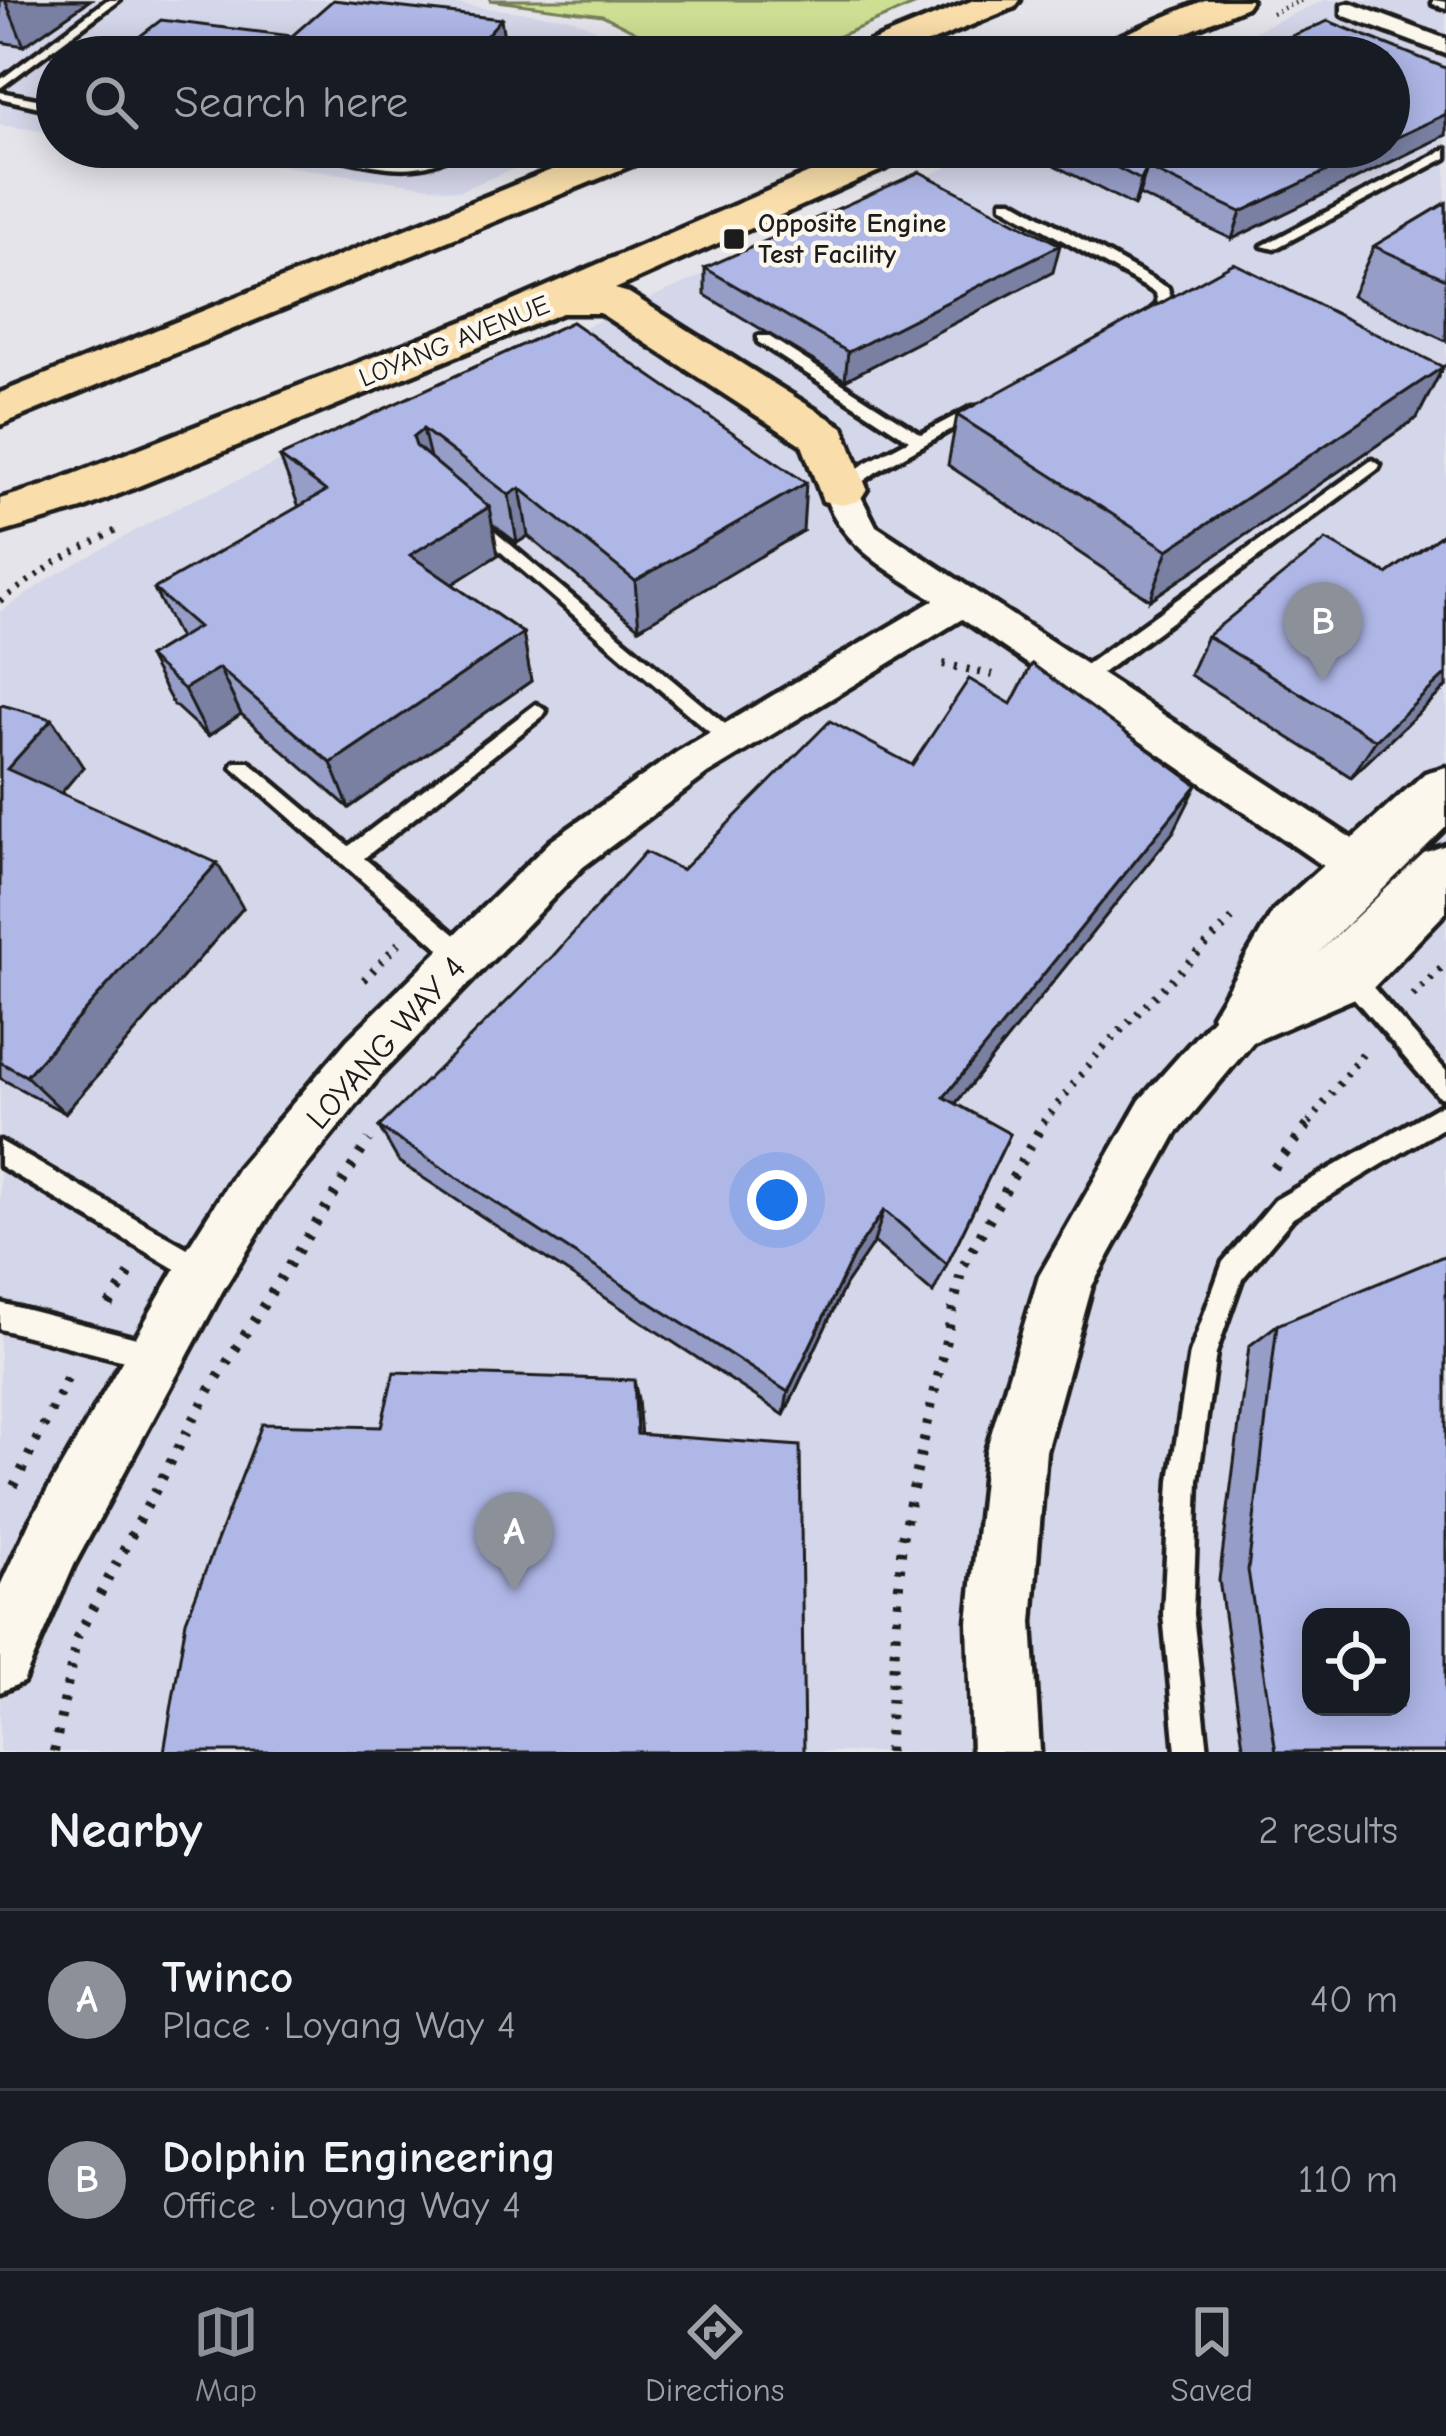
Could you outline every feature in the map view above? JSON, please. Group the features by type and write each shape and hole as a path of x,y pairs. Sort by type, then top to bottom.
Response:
{"main road":[{"path":"915,36 1003,0"},
{"path":"1149,36 1234,0"},
{"path":"0,410 591,168"},
{"name":"LOYANG AVENUE","path":"0,516 64,496 552,301 853,168"},
{"path":"552,301 579,297 613,302 825,438 841,489"}],"street":[{"path":"1350,10 1446,47"},
{"path":"841,489 848,513 863,534 1361,868 1416,876 1446,871"},
{"name":"LOYANG WAY 4","path":"0,1659 52,1543 203,1271 256,1186 366,1055 566,854 730,740 962,601"},
{"path":"1006,1752 1000,1622 1016,1451 1067,1276 1158,1117 1246,1016 1297,929 1446,790"},
{"path":"1357,961 1375,897 1361,868"},
{"path":"1246,1016 1357,961 1446,871"}],"lane":[{"path":"66,36 114,0"},
{"path":"0,85 36,58"},
{"path":"0,95 36,103"},
{"path":"1268,246 1446,153"},
{"path":"1007,203 1162,291 1165,305 1131,329"},
{"path":"763,339 920,440"},
{"path":"841,489 983,407"},
{"path":"1080,680 1372,465"},
{"path":"454,502 730,740"},
{"path":"349,858 536,711"},
{"path":"242,767 463,956"},
{"path":"1357,961 1446,1088"},
{"path":"1192,1752 1178,1614 1184,1480 1203,1353 1232,1271 1284,1209 1446,1113"},
{"path":"0,1153 203,1271"},
{"path":"0,1316 156,1356"}],"path":[{"path":"933,665 953,664 1001,678"},
{"path":"363,981 423,921"},
{"path":"55,1752 77,1637 210,1389 374,1133"},
{"path":"10,1495 87,1338 152,1240"}],"shaded area":[{"path":"0,0 419,0 570,18 611,36 36,36 36,130 0,125"},
{"path":"1325,0 1446,0 1446,1752 0,1752 0,612 55,575 182,505 945,168 1410,168 1410,36 1244,36"},
{"path":"299,168 515,168 459,191"}],"green space":[{"path":"489,0 926,0 839,36 644,36 602,15"}],"building":[{"path":"333,0 501,19 486,36 292,36"},
{"path":"161,20 292,36 140,36"},
{"path":"1328,21 1366,36 1291,36"},
{"path":"1410,54 1446,68 1446,114 1410,131"},
{"path":"1118,168 1147,168 1141,180"},
{"path":"1147,168 1333,168 1241,212"},
{"path":"920,172 1060,245 848,352 705,268"},
{"path":"1446,203 1446,279 1374,246"},
{"path":"1234,263 1443,367 1168,550 957,415"},
{"path":"572,322 806,483 635,581 520,488 509,495 423,429 413,437 416,446 489,507 410,555 523,633 331,763 219,668 184,689 148,657 198,627 154,589 326,491 280,457"},
{"path":"1446,532 1446,674 1376,740 1207,636 1326,540 1387,574"},
{"path":"1032,664 1197,785 944,1097 1010,1134 947,1264 884,1210 853,1256 788,1392 379,1127 553,956 645,852 682,870 830,721 912,765 969,679 1011,704"},
{"path":"2,705 52,719 7,769 217,863 26,1076 0,1062"},
{"path":"1446,1255 1446,1752 1276,1752 1248,1570 1277,1325"},
{"path":"394,1372 634,1380 637,1434 800,1446 804,1752 164,1752 186,1621 262,1424 381,1427"}],"place":[{"name":"Opposite Engine Test Facility","path":"734,239"},
{"name":"Dolphin Engineering","path":"1323,681"},
{"name":"Twinco","path":"514,1591"}]}
